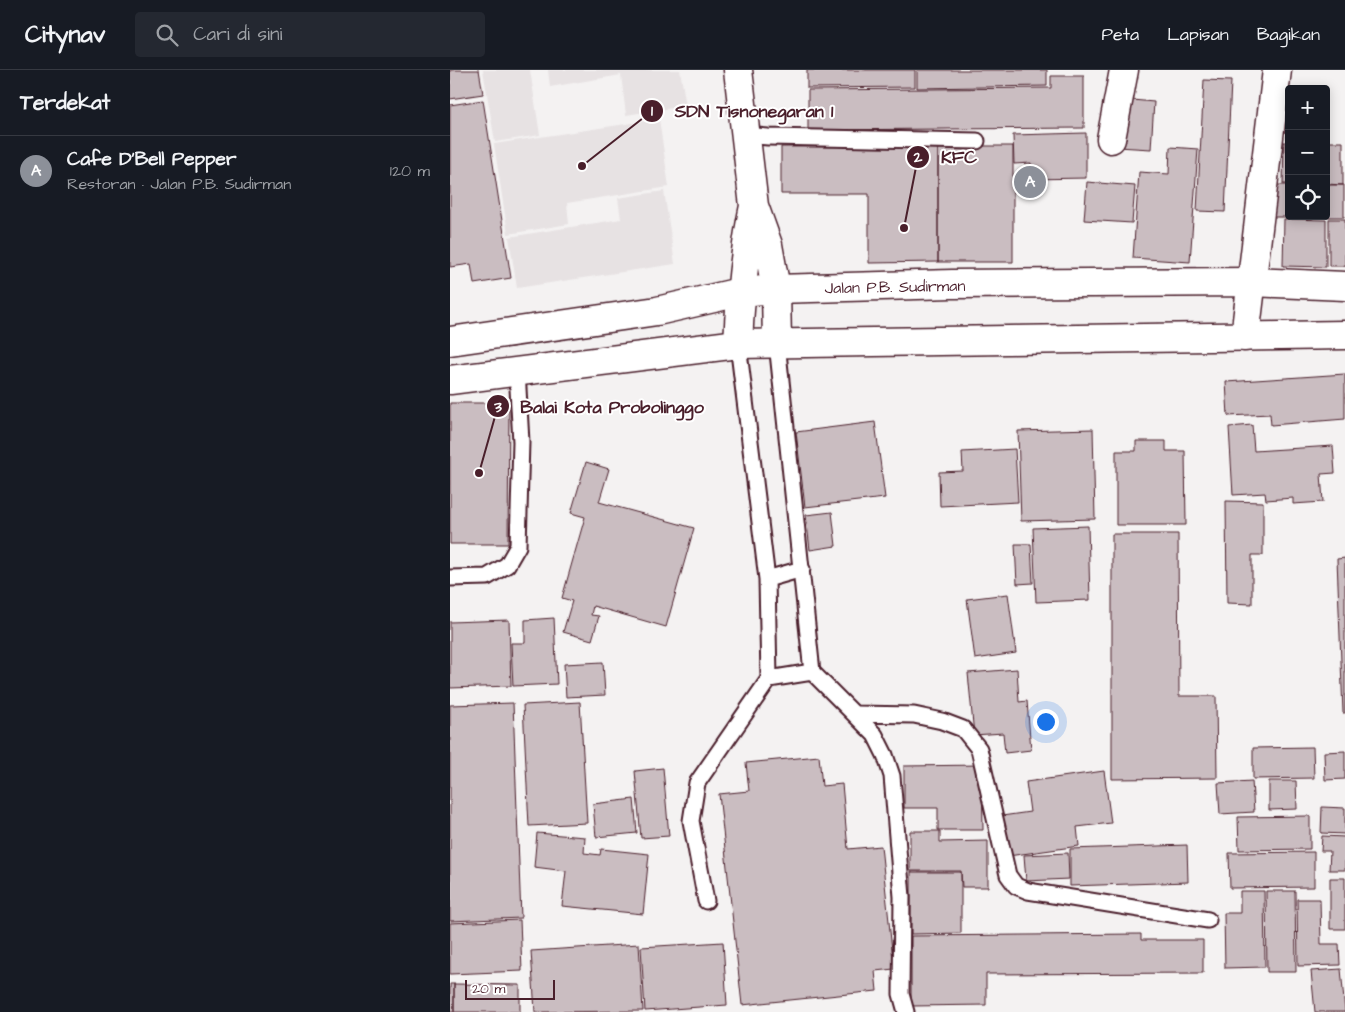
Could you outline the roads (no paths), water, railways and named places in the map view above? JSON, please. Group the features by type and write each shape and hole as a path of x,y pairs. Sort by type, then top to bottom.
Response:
{"main road":[{"path":"738,70 754,206 768,245 776,289 777,343"},
{"path":"1111,138 1124,70"},
{"path":"1245,337 1277,70"},
{"path":"738,344 740,292 746,240 754,206"},
{"name":"Jalan P.B. Sudirman","path":"450,341 657,310 740,292 776,289 952,284 1252,282 1345,286"},
{"path":"450,380 738,344 1345,335"}],"lane":[{"path":"745,135 977,142"},
{"path":"777,343 812,672 857,714 875,735 885,755 892,776 902,897 901,994 906,1012"},
{"path":"706,901 692,821 697,783 769,679 767,578 738,344"},
{"path":"450,578 487,577 507,566 518,546 521,442 518,371"},
{"path":"767,578 802,569"},
{"path":"769,679 812,672"},
{"path":"857,714 914,716 942,721 963,729 980,749 1008,875 1016,886 1028,891 1208,920"}],"place":[{"name":"SDN Tisnonegaran 1","path":"582,166"},
{"name":"Cafe D'Bell Pepper","path":"1030,182"},
{"name":"KFC","path":"904,228"},
{"name":"Balai Kota Probolinggo","path":"479,473"}]}
